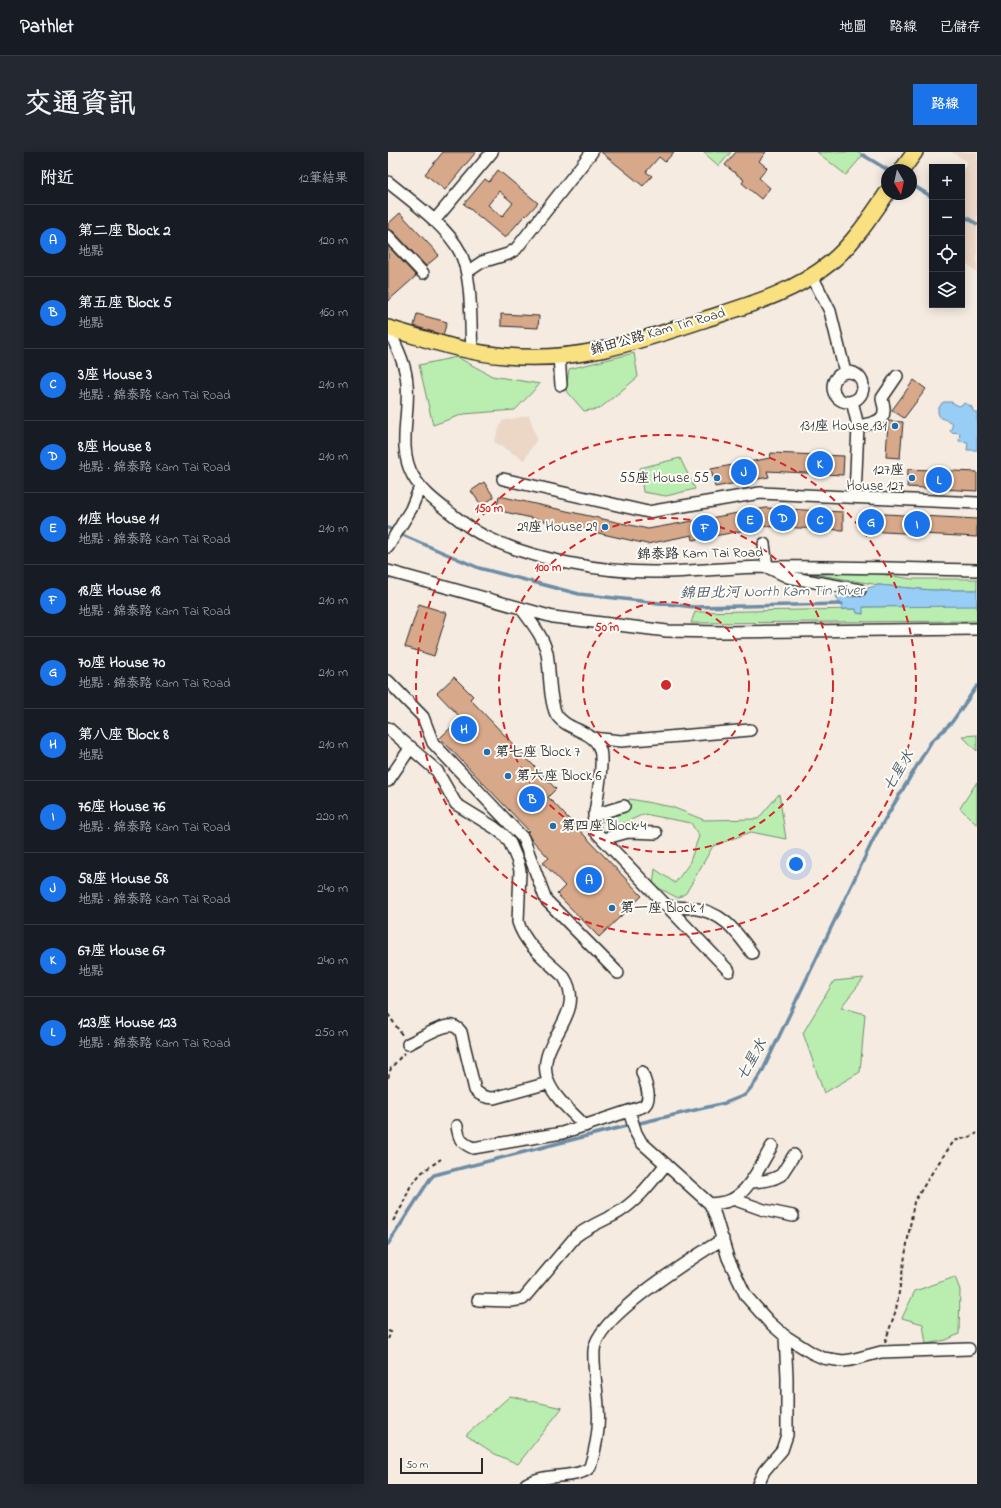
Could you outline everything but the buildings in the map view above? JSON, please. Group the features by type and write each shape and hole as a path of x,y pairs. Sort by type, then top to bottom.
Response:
{"main road":[{"path":"906,164 915,152"},
{"name":"錦田公路 Kam Tin Road","path":"388,328 472,351 506,356 559,356 598,351 634,342 751,304 777,294 812,276 830,263 849,245 882,200"}],"street":[{"path":"434,221 492,152"},
{"path":"467,272 488,260 508,254 516,249 592,152"},
{"path":"388,182 434,221 454,242 460,251 467,272 472,351"},
{"path":"388,236 423,273"},
{"path":"812,276 830,310 845,372"},
{"name":"錦泰路 Kam Tai Road","path":"388,328 405,368 407,384 405,430 406,457 410,469 420,487 450,513 470,528 484,536 532,554 604,569 658,572 766,567 977,570"},
{"path":"559,356 561,385"},
{"path":"845,372 850,372 859,376 863,385 860,395 852,401 847,402 838,399 832,386 836,377 845,372"},
{"path":"858,426 874,423 880,420 885,410 882,398 897,376"},
{"path":"852,401 858,426 856,496"},
{"path":"503,479 648,512 760,493 856,496 977,503"},
{"path":"388,547 411,509 420,487"},
{"path":"764,544 766,567 788,577 860,590"},
{"path":"388,571 553,617 667,631 720,632 977,629"},
{"path":"521,608 539,633 544,643 553,703 557,715 565,723 592,738 599,747 602,758 593,823 595,832 729,971"},
{"path":"388,681 423,718 433,743 524,838 546,900 618,973"},
{"path":"388,728 437,771 456,804 504,835 515,852 520,871 518,922 520,929 529,944 564,977 568,983 571,997 569,1009 547,1055 545,1071 548,1083 556,1096 585,1126"},
{"path":"592,738 621,741 750,730"},
{"path":"388,782 411,747"},
{"path":"594,815 624,806"},
{"path":"603,839 628,832 656,833"},
{"path":"667,906 700,910 718,916 728,923 752,953"},
{"path":"408,1044 444,1026 452,1026 457,1028 461,1032 472,1084 479,1094 488,1098 494,1098 548,1083"},
{"path":"457,1126 459,1137 463,1144 473,1148 562,1133 644,1106 648,1101 648,1094 642,1072"},
{"path":"629,1111 636,1133 641,1142 710,1204 716,1215 731,1265 746,1296 769,1322 785,1336 812,1353 834,1361 851,1360 881,1352 970,1349"},
{"path":"710,1204 733,1199 738,1196 751,1182 772,1146"},
{"path":"751,1182 768,1181 777,1177 794,1155"},
{"path":"478,1300 511,1302 523,1299 576,1236 587,1228 615,1215 628,1206 648,1186 666,1164"},
{"path":"733,1199 764,1210 793,1216"},
{"path":"526,1484 538,1478 583,1472 590,1467 598,1429 594,1351 596,1340 603,1329 618,1313 680,1266 723,1239"},
{"path":"758,1484 764,1471 782,1450 787,1436 785,1336"}],"path":[{"path":"388,1014 408,1044 405,1051 391,1068 388,1078"},
{"path":"881,1352 896,1310 914,1202 954,1141 973,1136 977,1133"},
{"path":"393,1220 402,1206 410,1187 421,1173 441,1159"},
{"path":"388,1331 391,1332 388,1339"}],"shaded area":[{"path":"951,152 977,152 977,273 965,262 965,168 968,162"},
{"path":"529,415 537,439 524,460 494,442 502,421"}],"green space":[{"path":"703,152 731,152 719,166"},
{"path":"817,152 859,152 863,155 846,175"},
{"path":"634,353 638,377 599,409 584,411 566,390 569,369"},
{"path":"457,357 492,376 540,384 515,410 464,414 433,425 419,365"},
{"path":"680,458 695,489 666,496 643,492 640,468"},
{"path":"874,573 912,579 977,579 977,590 931,590 879,585 814,574"},
{"path":"977,605 977,621 691,623 695,612 856,609 857,613 863,614 862,607"},
{"path":"977,735 977,751 962,736"},
{"path":"977,782 977,825 960,808"},
{"path":"779,794 786,839 751,832 713,846 686,893 678,898 653,885 655,869 675,883 689,864 699,836 691,823 644,814 620,825 601,821 630,799 672,807 704,820 758,819"},
{"path":"864,978 841,1007 865,1014 860,1072 824,1093 803,1033 834,981"},
{"path":"955,1277 960,1290 959,1334 946,1340 926,1344 923,1324 902,1318 915,1291"},
{"path":"510,1396 562,1408 518,1464 495,1454 466,1435"}],"water":[{"path":"944,402 951,402 959,406 965,403 972,407 973,411 977,413 977,450 967,450 968,442 959,441 960,433 950,431 953,424 939,416 938,409"},
{"path":"879,585 931,590 977,590 977,606 863,607 863,614 857,613 856,609 842,609 836,596 855,597 868,588"}],"waterway":[{"path":"863,155 881,166"},
{"path":"917,188 929,195"},
{"path":"965,217 977,224"},
{"name":"錦田北河 North Kam Tin River","path":"388,528 479,568 579,594 694,607 842,604"},
{"name":"七星水","path":"388,1244 434,1175 614,1129 725,1103 745,1095 762,1072 875,836 931,742 952,722 977,686"}],"place":[{"name":"131座 House 131","path":"895,426"},
{"name":"67座 House 67","path":"820,464"},
{"name":"58座 House 58","path":"744,472"},
{"name":"55座 House 55","path":"717,478"},
{"name":"127座 House 127","path":"912,478"},
{"name":"123座 House 123","path":"939,480"},
{"name":"8座 House 8","path":"783,518"},
{"name":"11座 House 11","path":"750,520"},
{"name":"3座 House 3","path":"820,520"},
{"name":"70座 House 70","path":"871,522"},
{"name":"76座 House 76","path":"917,524"},
{"name":"29座 House 29","path":"605,527"},
{"name":"18座 House 18","path":"705,528"},
{"name":"第八座 Block 8","path":"464,729"},
{"name":"第七座 Block 7","path":"487,752"},
{"name":"第六座 Block 6","path":"508,776"},
{"name":"第五座 Block 5","path":"532,799"},
{"name":"第四座 Block 4","path":"553,826"},
{"name":"第二座 Block 2","path":"589,880"},
{"name":"第一座 Block 1","path":"612,908"}]}
